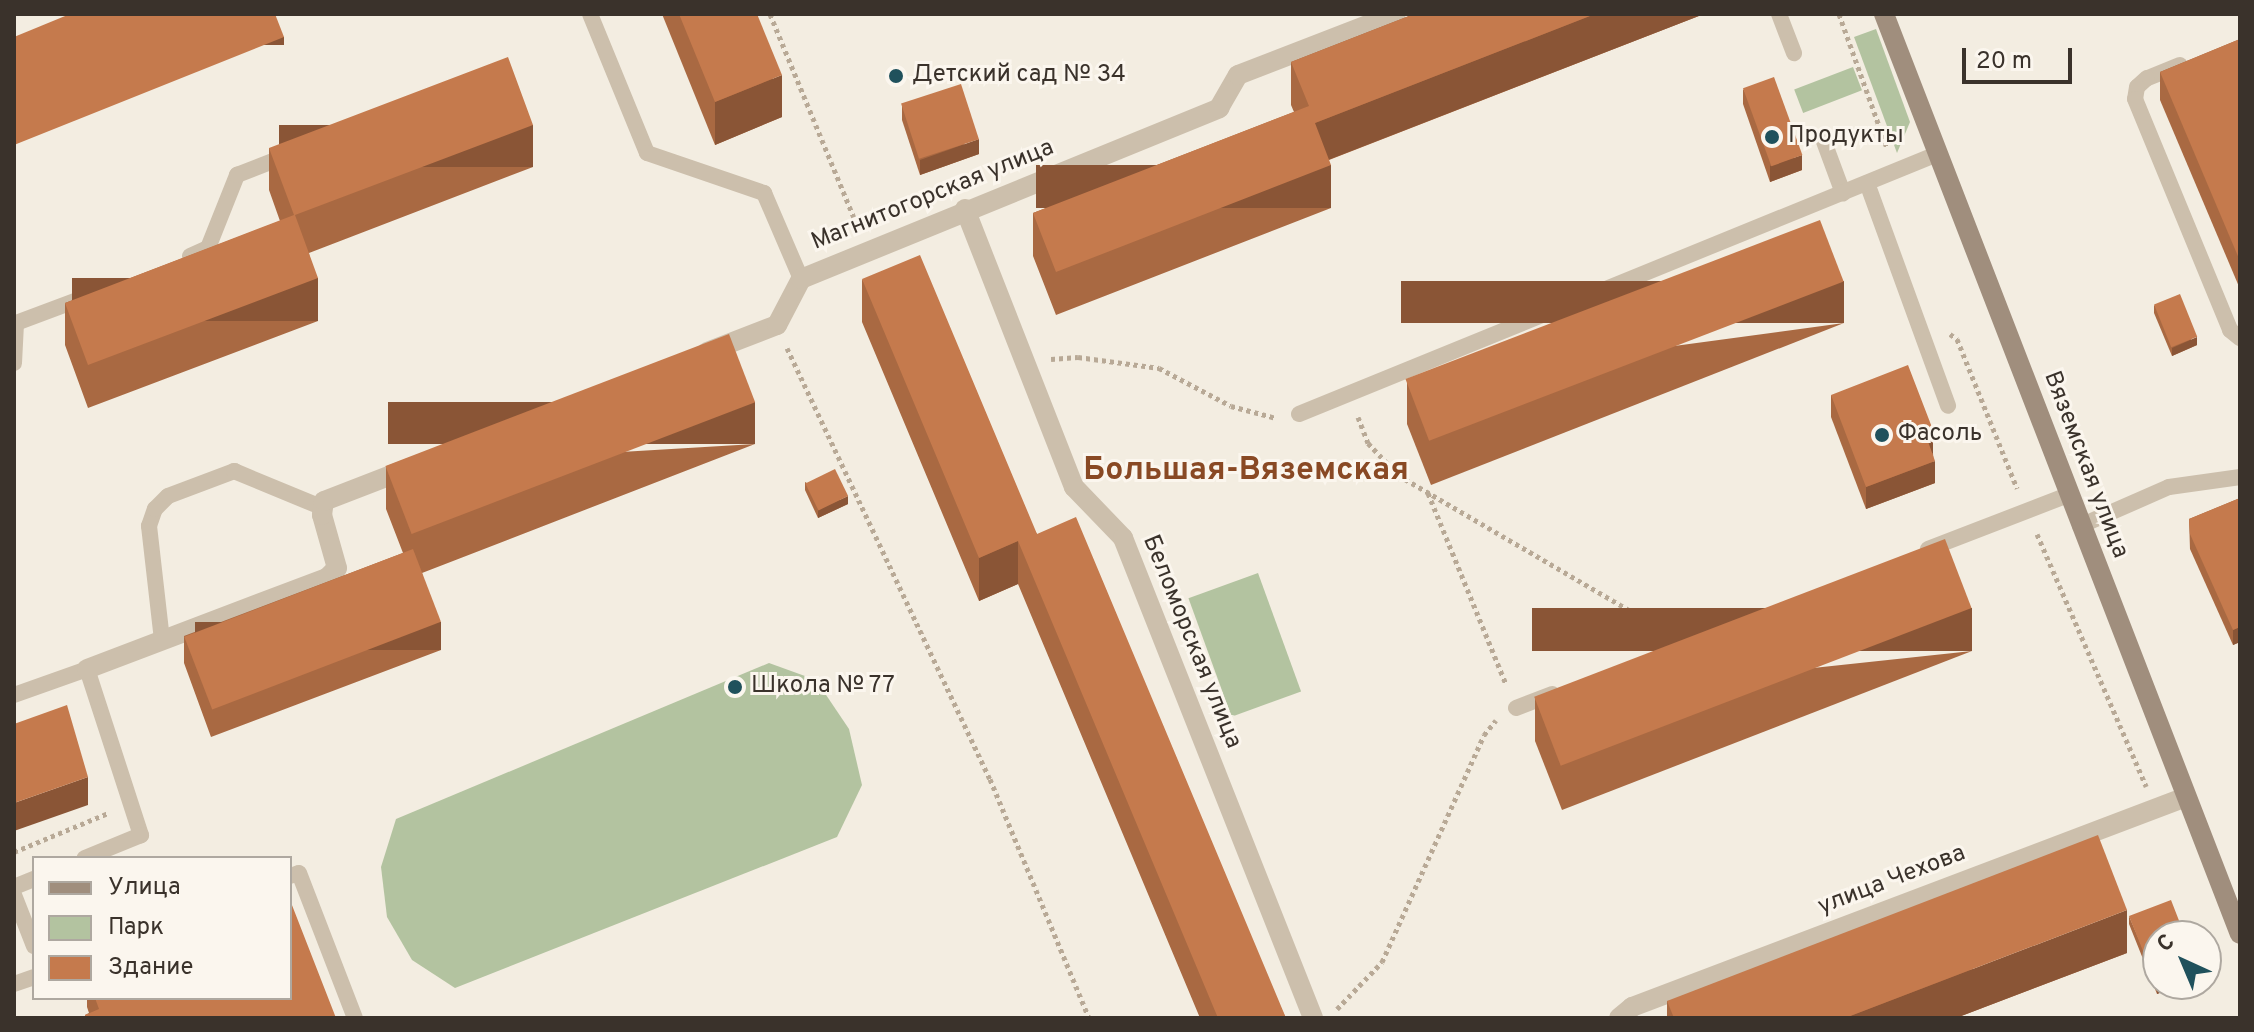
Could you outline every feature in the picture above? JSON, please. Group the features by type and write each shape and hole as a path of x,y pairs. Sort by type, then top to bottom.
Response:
{"street":[{"name":"Магнитогорская улица","path":"777,325 801,279 965,209 1219,108 1238,75 1396,14"},
{"name":"Вяземская улица","path":"1884,14 2240,934"},
{"name":"Беломорская улица","path":"965,209 1074,487 1123,538 1323,1015"},
{"path":"689,359 777,325"},
{"path":"87,669 333,574 336,561 321,507 324,501 426,461"},
{"name":"улица Чехова","path":"1619,1018 1632,1007 2186,797"}],"lane":[{"path":"590,14 647,153 764,193 801,279"},
{"path":"1779,14 1794,53"},
{"path":"2200,56 2147,78 2137,87 2135,99 2230,330 2240,338"},
{"path":"1823,139 1843,193"},
{"path":"179,260 208,248 237,175 310,146"},
{"path":"1299,414 1937,154"},
{"path":"1867,183 1948,406"},
{"path":"14,363 15,320 105,289"},
{"path":"162,640 149,526 155,509 168,496 234,471 321,507"},
{"path":"2080,526 2169,487 2240,477"},
{"path":"1910,556 2068,495"},
{"path":"14,695 87,669 141,835 90,856"},
{"path":"1516,708 1574,686"},
{"path":"292,875 299,873 355,1018"},
{"path":"14,895 32,941"}],"path":[{"path":"770,14 867,250"},
{"path":"1839,14 1895,171"},
{"path":"777,325 990,779 1089,1018"},
{"path":"1924,340 1945,334 1957,339 2027,511 2156,808"},
{"path":"1027,367 1059,356 1159,368 1231,406 1269,419 1299,414"},
{"path":"1349,393 1368,443 1380,461 1428,493 1644,619 1660,653"},
{"path":"1323,1015 1351,999 1382,962 1484,735 1492,723 1516,708 1428,493"},
{"path":"14,852 131,803"}],"green space":[{"path":"1876,29 1910,122 1897,153 1854,37"},
{"path":"1853,67 1862,90 1803,113 1794,90"},
{"path":"1258,573 1301,691 1232,717 1188,598"},
{"path":"769,663 816,680 849,729 862,785 837,837 455,988 412,960 387,917 381,867 396,819"}],"building":[{"path":"70,14 275,14 284,37 14,145 14,37"},
{"path":"679,14 757,14 782,75 715,102"},
{"path":"1414,14 1595,14 1315,123 1331,165 1056,272 1033,213 1309,106 1291,62"},
{"path":"2240,39 2240,261 2160,72"},
{"path":"508,57 533,125 295,215 318,278 88,365 65,303 294,215 269,148"},
{"name":"Продукты","path":"1774,77 1802,155 1771,166 1743,88"},
{"path":"961,84 979,139 919,159 901,103"},
{"path":"1820,220 1844,282 1429,441 1405,379"},
{"path":"920,255 1037,534 1076,517 1286,1018 1218,1018 1018,541 979,558 862,279"},
{"path":"2180,294 2197,337 2171,347 2154,304"},
{"path":"729,334 755,402 412,534 385,466"},
{"name":"Фасоль","path":"1908,365 1933,430 1925,433 1935,461 1866,487 1831,395"},
{"path":"835,469 848,496 818,510 805,483"},
{"path":"2240,498 2240,627 2233,630 2190,534 2189,519"},
{"path":"1945,539 1972,608 1561,766 1534,697"},
{"path":"413,549 441,622 212,710 184,637"},
{"path":"67,705 88,777 14,803 14,724"},
{"path":"2098,835 2127,910 1845,1018 1674,1018 1667,1001"},
{"path":"2171,900 2179,920 2142,920 2142,948 2129,916"},
{"path":"292,905 336,1018 86,1018 85,1015 99,1009 96,1000 292,1000"}],"place":[{"name":"Детский сад № 34","path":"896,76"},
{"name":"Продукты","path":"1772,137"},
{"name":"Фасоль","path":"1882,435"},
{"name":"Школа № 77","path":"735,687"}],"district":[{"name":"Большая-Вяземская","path":"1246,471"}]}
